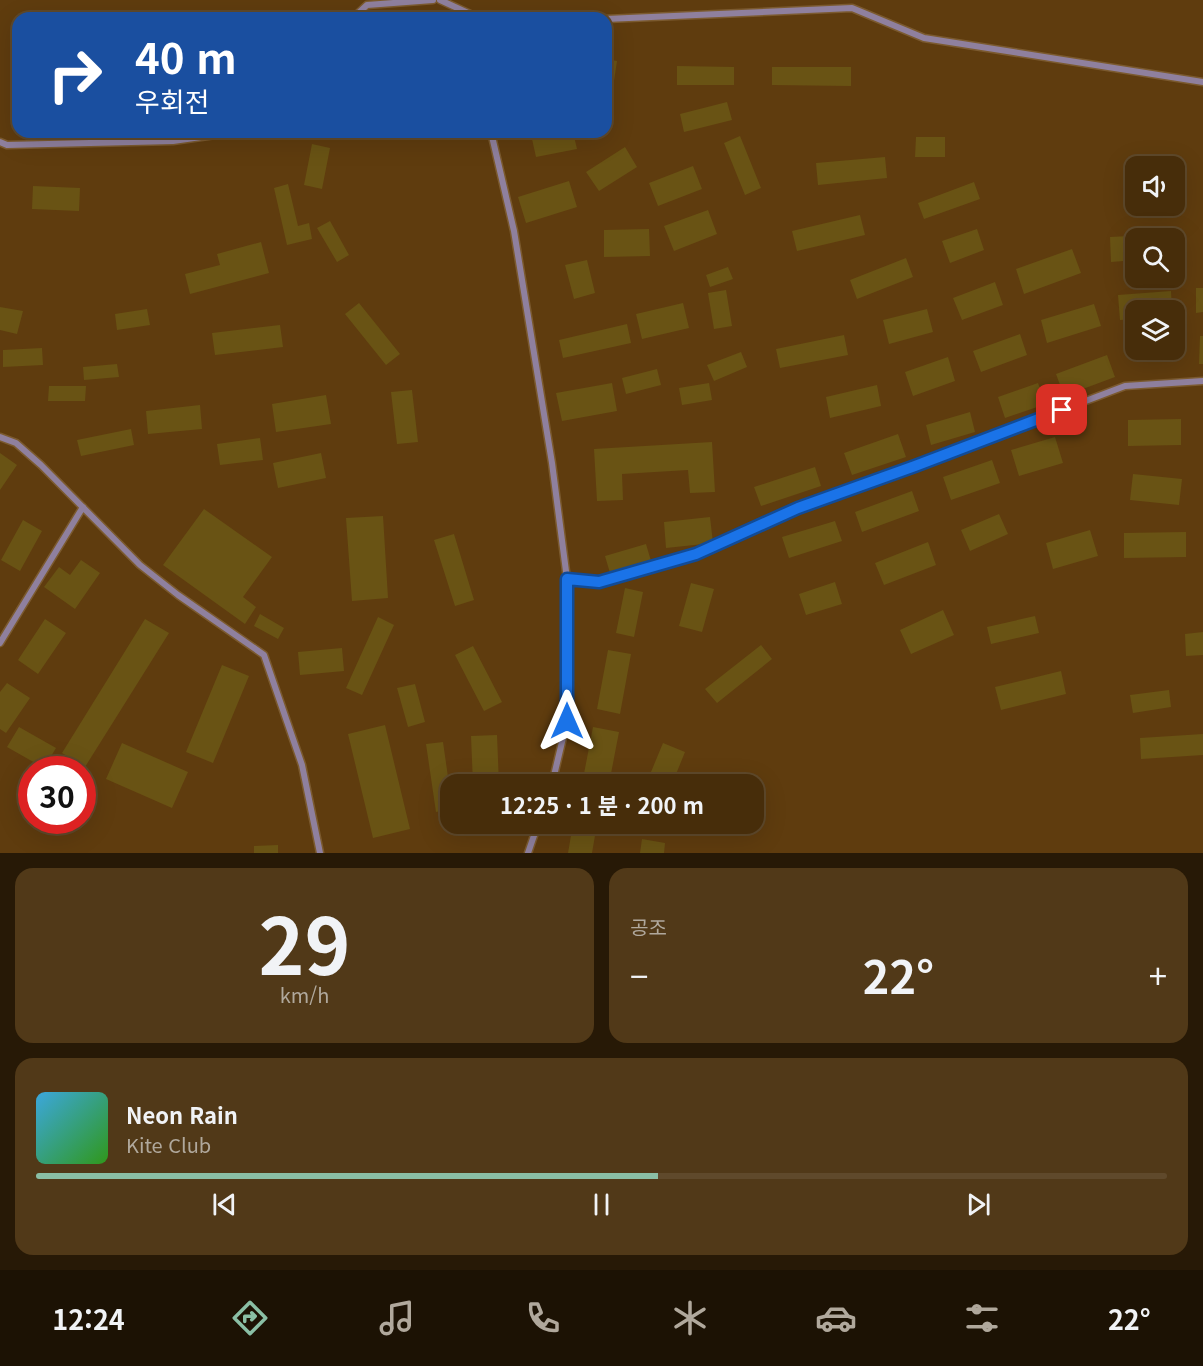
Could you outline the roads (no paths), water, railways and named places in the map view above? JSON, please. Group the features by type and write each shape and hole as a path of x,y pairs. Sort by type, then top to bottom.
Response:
{"street":[{"path":"359,12 367,5 433,0"},
{"path":"440,0 466,12"},
{"path":"852,8 854,0"},
{"path":"612,19 852,8 924,38 1203,82"},
{"path":"0,142 7,145 173,141 194,138"},
{"path":"492,138 514,231 552,463 567,579 567,721 554,774"},
{"path":"567,579 599,582 696,554 798,508 1125,386 1203,381"},
{"path":"0,437 16,443 140,565 178,595 264,655 302,765 320,853"},
{"path":"0,643 83,507"},
{"path":"528,853 535,834"}]}
